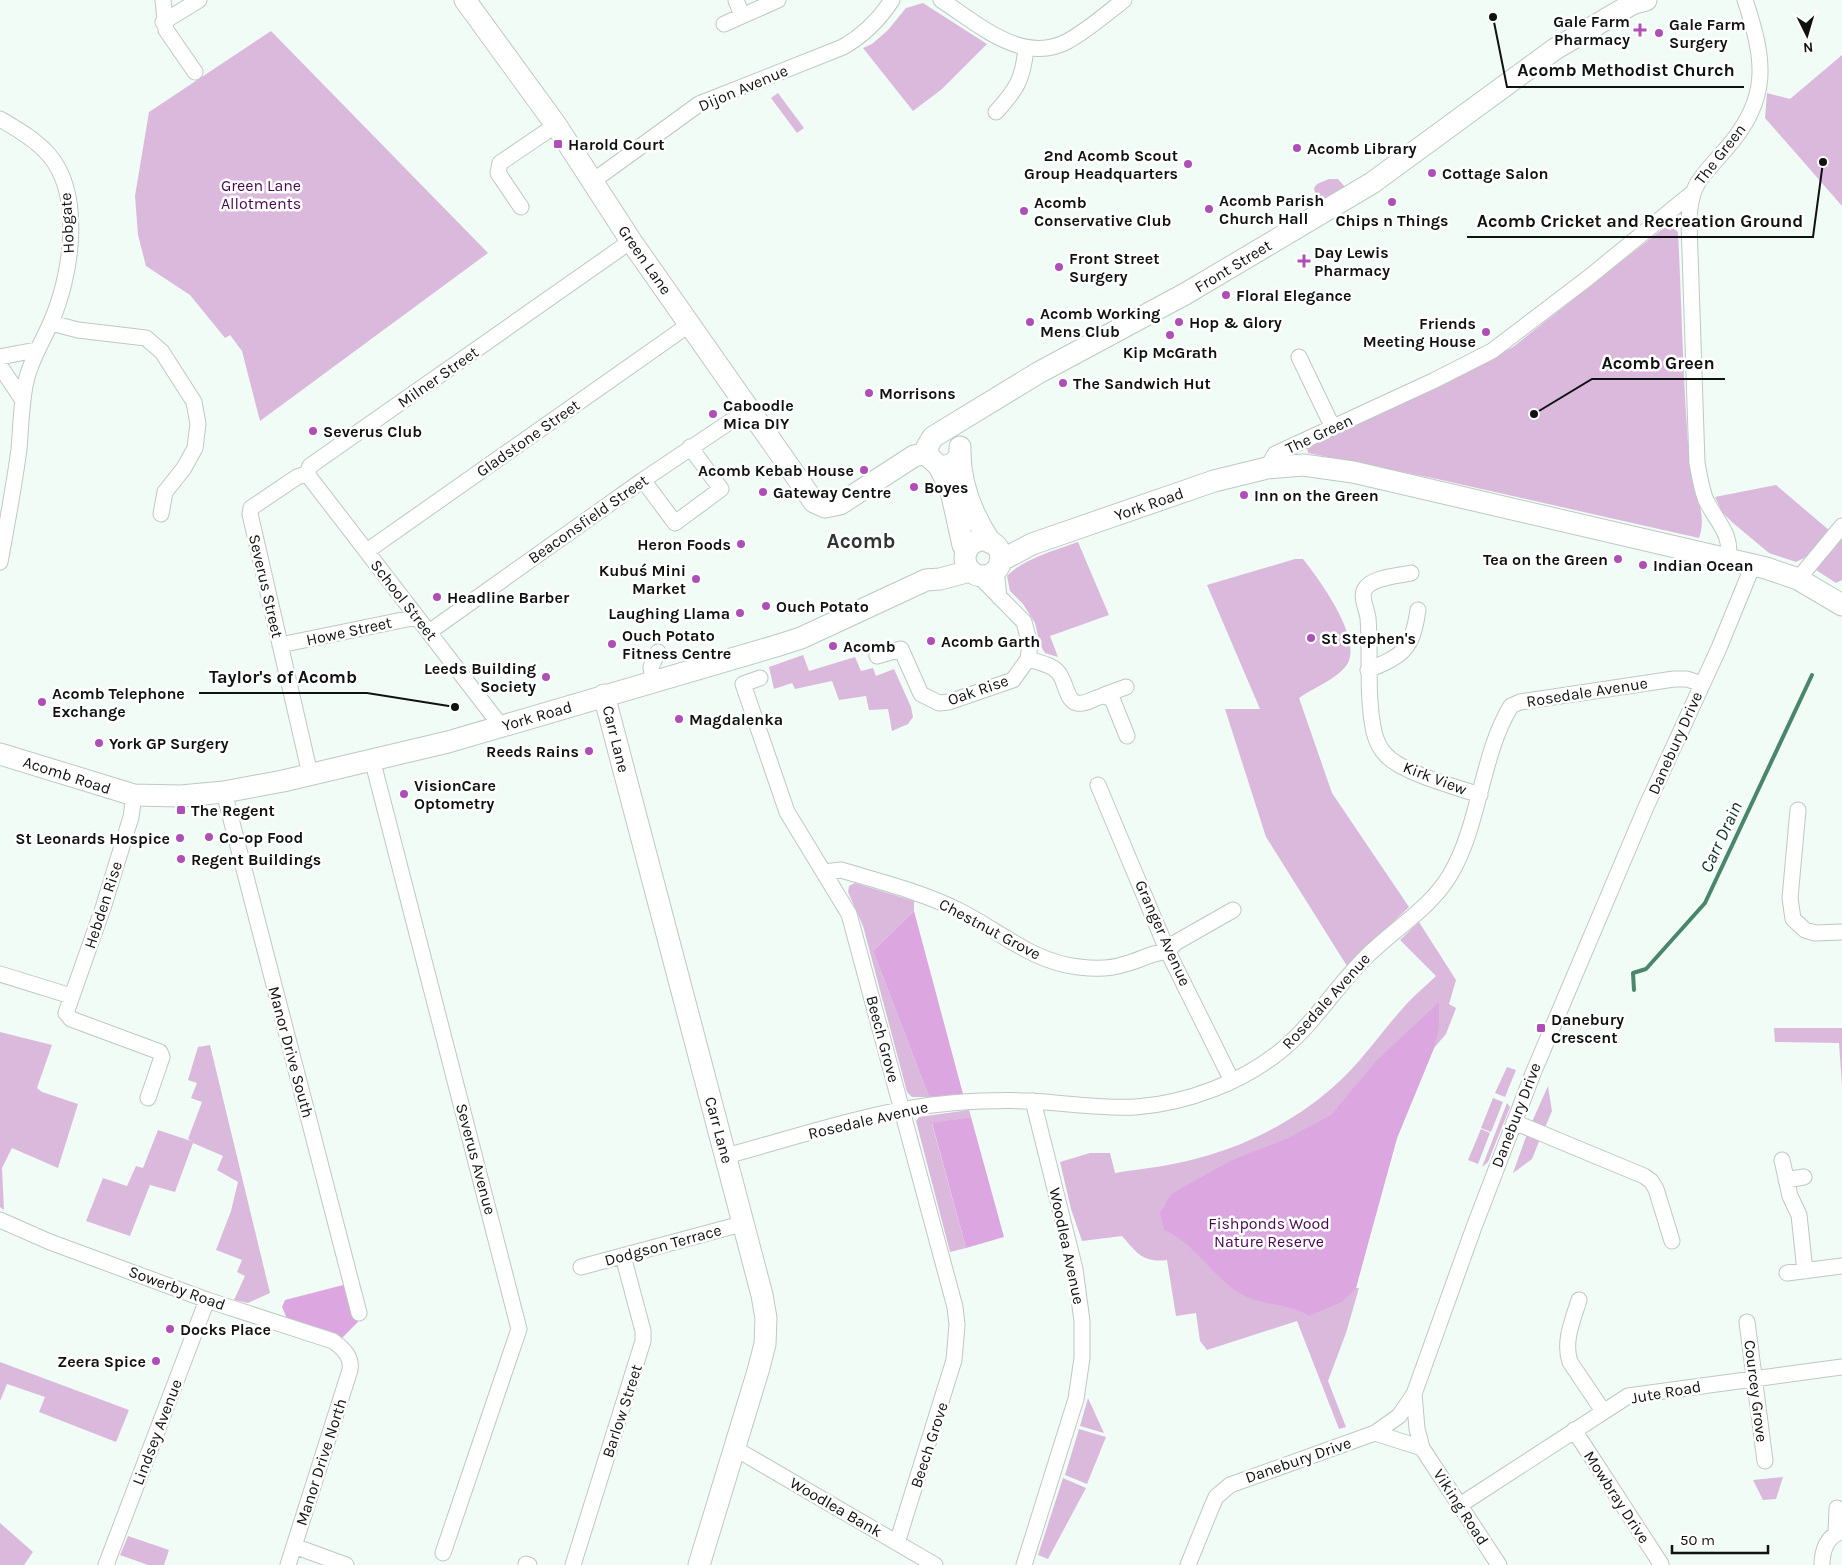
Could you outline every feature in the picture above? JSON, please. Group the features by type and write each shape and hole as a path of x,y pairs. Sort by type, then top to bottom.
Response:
{"street":[{"path":"163,0 163,22 170,36 195,72"},
{"path":"163,22 199,0"},
{"name":"Green Lane","path":"465,0 556,125 631,241 810,497 825,507 834,506 914,456 933,460"},
{"path":"736,0 742,16"},
{"path":"724,24 778,0"},
{"name":"Dijon Avenue","path":"593,181 699,104 843,47 872,27 892,0"},
{"path":"941,0 1002,39 1026,48 1040,49 1067,42 1124,0"},
{"name":"The Green","path":"1728,558 1730,548 1728,538 1705,498 1697,463 1689,222 1691,194 1696,183 1738,134 1754,107 1760,87 1760,61 1757,38 1744,0"},
{"name":"Front Street","path":"938,434 974,414 1038,373 1185,294 1372,183 1555,48 1637,1"},
{"path":"996,112 1011,96 1020,82 1026,48"},
{"name":"Hobgate","path":"0,119 40,145 57,166 67,192 70,227 69,260 60,298 51,323 36,350 22,399 15,477 0,562"},
{"path":"521,207 498,172 498,167 500,163 556,125"},
{"name":"The Green","path":"1267,468 1275,454 1433,381 1506,342 1691,194"},
{"name":"Milner Street","path":"250,514 251,508 297,476 307,474 310,466 631,241"},
{"path":"51,323 78,330 146,338 162,352 194,402 198,424 195,448 191,458 165,492 161,514"},
{"name":"Gladstone Street","path":"367,551 690,324"},
{"path":"0,357 36,350"},
{"path":"1299,357 1333,428"},
{"path":"0,366 22,399"},
{"name":"Beaconsfield Street","path":"429,632 690,447 749,409"},
{"path":"933,460 950,466 958,459 963,435 974,414"},
{"path":"983,559 963,544 951,491 933,460 929,442 938,434 952,436 960,450 970,505 983,559 999,597 1024,622 1030,645 1028,659 1057,670 1063,679 1071,700 1075,703 1080,704 1126,687"},
{"path":"643,480 674,523 721,489 690,447"},
{"name":"The Green","path":"1267,468 1303,465 1353,472 1728,558 1798,579 1842,605"},
{"name":"York Road","path":"134,795 181,796 224,792 310,774 501,726 801,638 926,580 940,579 983,559 1214,481 1267,468"},
{"name":"School Street","path":"307,474 501,726"},
{"name":"Severus Street","path":"250,514 310,774"},
{"path":"1798,579 1842,526"},
{"name":"Danebury Drive","path":"1188,1565 1212,1506 1222,1490 1230,1485 1375,1433 1398,1416 1414,1394 1514,1122 1642,816 1753,565"},
{"name":"Kirk View","path":"1411,573 1378,580 1365,588 1363,594 1370,647 1368,670 1374,733 1385,754 1400,766 1480,795"},
{"path":"1368,670 1386,663 1407,648 1413,638 1418,610"},
{"name":"Howe Street","path":"280,645 417,617"},
{"name":"Oak Rise","path":"877,656 901,649 921,694 939,703 949,702 1013,680 1028,659"},
{"path":"653,681 651,667 658,652"},
{"name":"Beech Grove","path":"760,678 743,684 787,812 849,914 951,1290 957,1325 954,1360 949,1380 897,1543"},
{"name":"Rosedale Avenue","path":"726,1156 902,1110 978,1101 1135,1107 1184,1098 1232,1081 1270,1059 1294,1039 1350,974 1382,941 1440,889 1456,864 1500,731 1511,706 1520,702 1674,679 1687,679 1702,684"},
{"name":"Carr Lane","path":"604,695 745,1223 762,1296 765,1344 736,1449 699,1565"},
{"path":"1104,695 1109,696 1113,701 1127,736"},
{"name":"Acomb Road","path":"0,754 134,795"},
{"name":"Severus Avenue","path":"372,759 519,1329 443,1553"},
{"name":"Granger Avenue","path":"1098,785 1140,879 1168,952 1232,1081"},
{"name":"Manor Drive South","path":"224,792 359,1313"},
{"name":"Hebden Rise","path":"134,795 131,817 103,908 66,1013 71,1019 160,1052 162,1058 148,1098"},
{"path":"1802,818 1790,898 1793,919 1805,930 1815,933 1842,932"},
{"name":"Chestnut Grove","path":"824,872 841,870 937,900 961,911 1027,952 1063,965 1102,968 1122,965 1161,952 1168,952 1176,943 1233,910"},
{"path":"0,974 71,996"},
{"name":"Woodlea Avenue","path":"1024,1565 1076,1399 1082,1358 1082,1321 1075,1269 1033,1102"},
{"path":"1514,1122 1644,1176 1651,1181 1656,1189 1672,1241"},
{"path":"1782,1160 1790,1196 1798,1215 1805,1271"},
{"path":"1786,1180 1804,1177"},
{"name":"Sowerby Road","path":"0,1220 50,1242 207,1300 333,1342 343,1348 350,1358"},
{"name":"Dodgson Terrace","path":"581,1267 745,1223"},
{"name":"Barlow Street","path":"573,1565 643,1341 643,1331 623,1256"},
{"path":"1787,1273 1842,1266"},
{"name":"Lindsey Avenue","path":"106,1565 207,1300"},
{"path":"1579,1300 1570,1330 1567,1353 1570,1362 1603,1411"},
{"name":"Courcey Grove","path":"1747,1322 1764,1461"},
{"name":"Manor Drive North","path":"288,1565 350,1370 350,1358"},
{"name":"Jute Road","path":"1460,1505 1620,1400 1637,1394 1842,1367"},
{"name":"Viking Road","path":"1414,1394 1417,1429 1422,1448 1499,1565"},
{"name":"Mowbray Drive","path":"1574,1430 1661,1564"},
{"path":"1375,1433 1422,1448"},
{"name":"Woodlea Bank","path":"736,1449 936,1565"},
{"path":"1822,1565 1824,1548 1839,1533 1837,1508"},
{"path":"294,1546 346,1565"}],"green space":[{"path":"923,3 987,44 942,89 913,111 863,48 872,44 888,30 906,8"},
{"name":"Green Lane Allotments","path":"271,31 488,253 260,421 242,351 230,335 225,338 190,295 146,266 138,235 135,196 149,112"},
{"path":"1842,55 1842,206 1765,118 1767,93 1790,99"},
{"path":"778,93 804,128 797,133 771,98"},
{"path":"1329,179 1338,179 1345,187 1317,203 1314,188 1317,184"},
{"path":"1669,224 1678,232 1684,379 1690,467 1702,520 1699,538 1437,479 1308,453 1307,447 1452,380 1513,347"},
{"path":"1776,485 1830,531 1810,555 1796,562 1769,553 1722,512 1715,497"},
{"path":"1842,534 1842,580 1836,583 1816,570 1816,566"},
{"path":"1078,542 1109,615 1050,636 1058,657 1045,653 1040,645 1035,623 1023,604 1010,591 1007,576 1030,560"},
{"path":"1295,559 1303,559 1329,595 1345,626 1350,642 1350,655 1346,666 1330,680 1299,698 1332,793 1409,907 1347,966 1266,837 1225,709 1260,709 1207,585"},
{"path":"803,655 809,671 855,657 861,671 873,668 876,676 894,669 911,707 913,717 908,724 892,731 888,709 869,710 866,696 839,700 832,681 795,689 792,683 774,689 769,667"},
{"path":"855,883 914,901 914,911 873,951 929,1097 912,1097 907,1092 863,926 848,892 849,886"},
{"path":"914,911 963,1094 929,1097 873,951"},
{"name":"Fishponds Wood Nature Reserve","path":"1419,922 1456,980 1449,1004 1456,1008 1446,1034 1434,1048 1397,1138 1359,1273 1356,1288 1359,1288 1346,1333 1328,1381 1346,1427 1339,1429 1297,1321 1207,1350 1200,1341 1196,1313 1176,1316 1167,1260 1152,1260 1141,1256 1122,1236 1082,1241 1071,1209 1060,1162 1090,1153 1110,1153 1115,1173 1178,1163 1226,1150 1264,1134 1299,1113 1342,1079 1407,1004 1436,976 1400,940"},
{"path":"1439,1002 1439,1028 1434,1048 1397,1138 1356,1288 1342,1302 1309,1316 1293,1309 1247,1297 1229,1286 1184,1242 1164,1230 1160,1213 1171,1194 1230,1161 1288,1138 1331,1115 1376,1061"},
{"path":"1774,1028 1842,1028 1842,1086 1839,1043 1775,1042"},
{"path":"0,1032 52,1045 37,1088 42,1092 78,1104 58,1168 12,1148 2,1168 4,1210 0,1207"},
{"path":"210,1045 270,1293 248,1303 234,1300 245,1276 237,1272 242,1260 216,1250 231,1211 238,1182 217,1170 223,1156 193,1143 175,1192 150,1185 130,1236 86,1221 103,1178 127,1186 136,1166 143,1168 158,1130 191,1141 188,1139 202,1102 191,1098 197,1083 188,1080 198,1047"},
{"path":"1507,1067 1516,1070 1505,1097 1495,1093"},
{"path":"1548,1086 1552,1111 1544,1130 1531,1124"},
{"path":"1493,1098 1503,1102 1491,1132 1481,1128"},
{"path":"1507,1103 1510,1107 1488,1162 1482,1167"},
{"path":"969,1110 971,1117 932,1124 966,1248 950,1252 916,1121 919,1117"},
{"path":"971,1117 1004,1237 966,1248 932,1123"},
{"path":"1481,1129 1490,1133 1478,1164 1468,1160"},
{"path":"1527,1134 1540,1139 1532,1159 1513,1173"},
{"path":"347,1284 358,1322 341,1339 288,1321 282,1307 285,1300"},
{"path":"0,1362 129,1410 116,1442 39,1412 45,1397 7,1384 0,1401"},
{"path":"1088,1398 1104,1433 1080,1426"},
{"path":"1079,1429 1106,1437 1087,1484 1065,1475"},
{"path":"1783,1477 1776,1499 1763,1500 1753,1480"},
{"path":"1063,1478 1086,1488 1048,1559 1038,1555"},
{"path":"0,1523 33,1552 24,1565 0,1565"},
{"path":"128,1536 169,1550 164,1565 148,1565 120,1555"}],"waterway":[{"name":"Carr Drain","path":"1634,990 1633,973 1646,969 1705,903 1812,675"}],"place":[{"name":"Acomb Methodist Church","path":"1493,17"},
{"name":"Gale Farm Pharmacy","path":"1640,30"},
{"name":"Gale Farm Surgery","path":"1659,33"},
{"name":"Harold Court","path":"558,144"},
{"name":"Acomb Library","path":"1297,148"},
{"name":"Acomb Cricket and Recreation Ground","path":"1823,162"},
{"name":"2nd Acomb Scout Group Headquarters","path":"1188,164"},
{"name":"Cottage Salon","path":"1432,173"},
{"name":"Chips n Things","path":"1392,202"},
{"name":"Acomb Parish Church Hall","path":"1209,209"},
{"name":"Acomb Conservative Club","path":"1024,211"},
{"name":"Day Lewis Pharmacy","path":"1304,261"},
{"name":"Front Street Surgery","path":"1059,267"},
{"name":"Floral Elegance","path":"1226,295"},
{"name":"Acomb Working Mens Club","path":"1030,322"},
{"name":"Hop & Glory","path":"1179,322"},
{"name":"Friends Meeting House","path":"1486,332"},
{"name":"Kip McGrath","path":"1170,335"},
{"name":"The Sandwich Hut","path":"1063,383"},
{"name":"Morrisons","path":"869,393"},
{"name":"Caboodle Mica DIY","path":"713,414"},
{"name":"Acomb Green","path":"1534,414"},
{"name":"Severus Club","path":"313,431"},
{"name":"Acomb Kebab House","path":"864,470"},
{"name":"Boyes","path":"914,487"},
{"name":"Gateway Centre","path":"763,492"},
{"name":"Inn on the Green","path":"1244,495"},
{"name":"Heron Foods","path":"741,544"},
{"name":"Tea on the Green","path":"1618,559"},
{"name":"Indian Ocean","path":"1643,565"},
{"name":"Kubuś Mini Market","path":"696,579"},
{"name":"Headline Barber","path":"437,597"},
{"name":"Ouch Potato","path":"766,606"},
{"name":"Laughing Llama","path":"740,613"},
{"name":"St Stephen's","path":"1311,638"},
{"name":"Acomb Garth","path":"931,641"},
{"name":"Ouch Potato Fitness Centre","path":"612,644"},
{"name":"Acomb","path":"833,646"},
{"name":"Leeds Building Society","path":"546,677"},
{"name":"Acomb Telephone Exchange","path":"42,702"},
{"name":"Taylor's of Acomb","path":"455,707"},
{"name":"Magdalenka","path":"679,719"},
{"name":"York GP Surgery","path":"99,743"},
{"name":"Reeds Rains","path":"589,751"},
{"name":"VisionCare Optometry","path":"404,794"},
{"name":"The Regent","path":"181,810"},
{"name":"Co-op Food","path":"209,837"},
{"name":"St Leonards Hospice","path":"180,838"},
{"name":"Regent Buildings","path":"181,859"},
{"name":"Danebury Crescent","path":"1541,1028"},
{"name":"Docks Place","path":"170,1329"},
{"name":"Zeera Spice","path":"156,1361"}],"district":[{"name":"Acomb","path":"861,541"}]}
